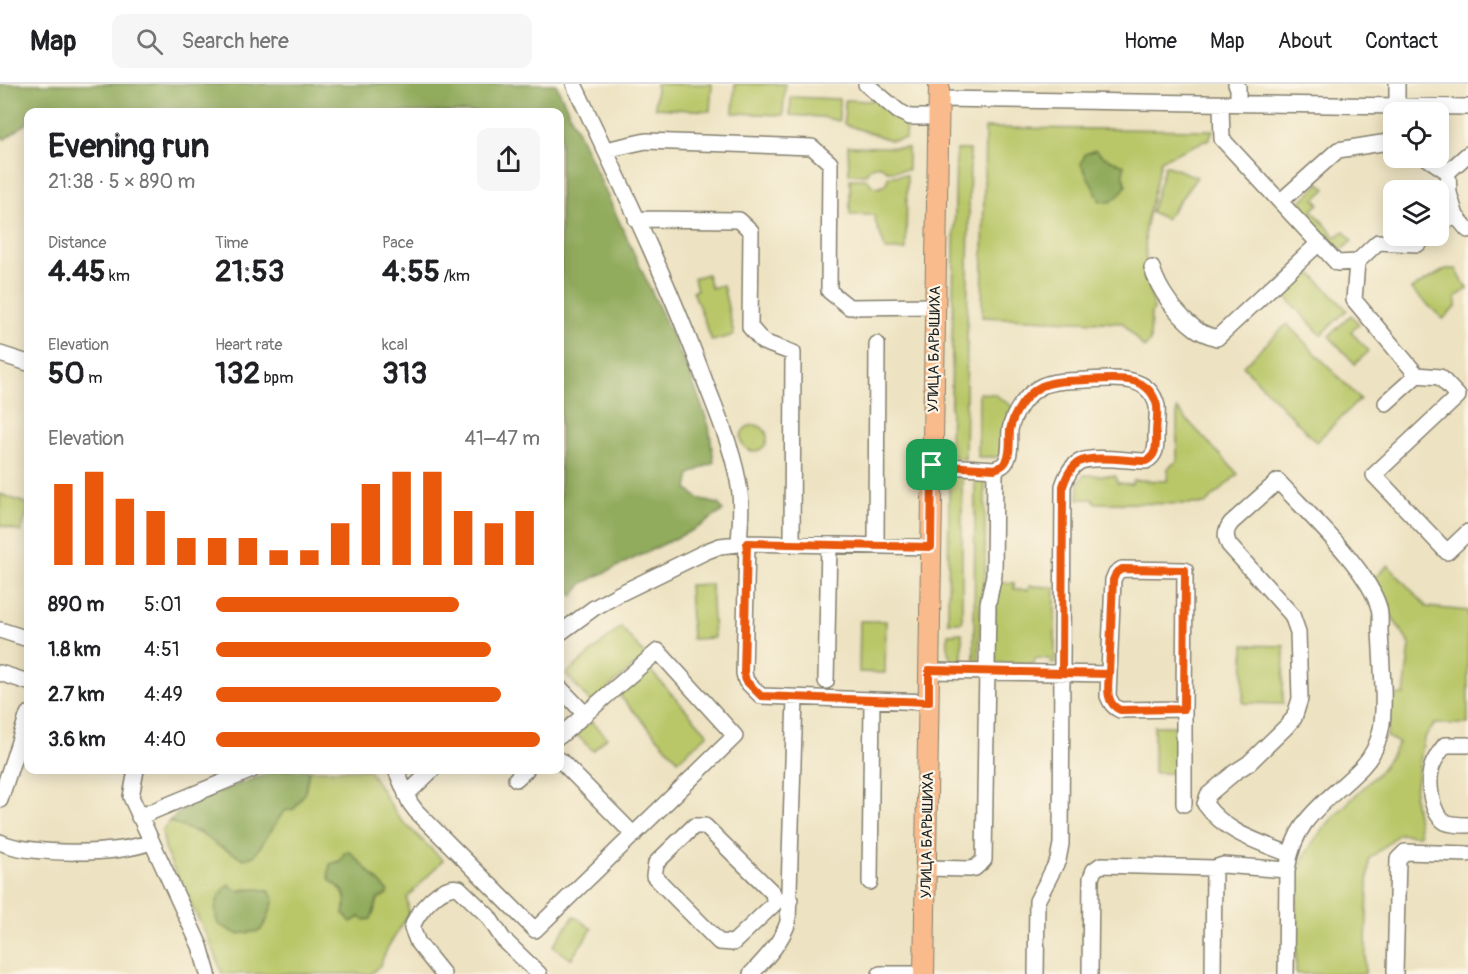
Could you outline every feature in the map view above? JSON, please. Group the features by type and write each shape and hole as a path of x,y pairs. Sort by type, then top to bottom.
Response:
{"main road":[{"name":"УЛИЦА БАРЫШИХА","path":"924,974 939,100"}],"street":[{"path":"574,84 695,355 734,467 741,510 743,543 744,673 746,681 761,696 929,702"},
{"path":"866,84 898,111 910,117 939,100 1383,106"},
{"path":"1236,84 1238,104"},
{"path":"1397,84 1397,102"},
{"path":"1221,104 1222,139 1337,263 1357,262 1378,242 1383,242"},
{"path":"1449,107 1468,107"},
{"path":"605,150 646,141 812,147 830,163 829,291 849,307 934,306"},
{"path":"1281,201 1338,150 1383,143"},
{"path":"1448,172 1468,154"},
{"path":"1442,168 1448,172"},
{"path":"1448,172 1449,193 1456,216 1468,230"},
{"path":"1449,220 1456,216"},
{"path":"636,219 739,220 751,231 750,327 762,342 794,354 792,544"},
{"path":"1152,268 1155,280 1170,303 1197,330 1217,338 1319,243"},
{"path":"1357,262 1354,300 1417,375 1440,377 1458,396 1374,475 1447,552 1468,532"},
{"path":"876,546 877,344"},
{"path":"0,354 24,362"},
{"path":"1386,403 1417,375"},
{"path":"932,465 995,469 1004,465 1008,457 1011,428 1015,415 1025,400 1040,386 1054,382 1122,378 1137,381 1146,388 1157,407 1156,451 1153,457 1146,461 1090,459 1080,461 1066,476 1063,486 1061,843 1059,860 1037,901 1036,974"},
{"path":"927,868 969,869 975,868 984,860 988,603 994,575 995,469"},
{"path":"1204,804 1208,795 1249,763 1286,727 1298,710 1300,660 1298,632 1292,615 1229,545 1226,537 1226,529 1231,523 1278,481 1353,563 1366,580 1380,609 1384,713 1377,746 1363,765 1308,817 1296,836 1289,854 1286,974"},
{"path":"564,630 594,608 707,551 743,543 931,547"},
{"path":"826,681 829,545"},
{"path":"1184,709 1120,710 1114,707 1108,696 1113,580 1116,573 1122,569 1185,570 1184,709 1176,804 1204,804 1226,826 1241,835 1289,854"},
{"path":"0,630 24,638"},
{"path":"398,774 406,795 416,811 536,930 735,736 658,651 564,732"},
{"path":"929,670 1109,674"},
{"path":"0,673 24,681"},
{"path":"564,692 585,714"},
{"path":"751,974 775,948 788,922 795,698"},
{"path":"870,882 873,700"},
{"path":"0,800 24,726"},
{"path":"1468,746 1445,745 1431,770 1432,805 1436,814 1450,824 1468,825"},
{"path":"564,764 634,835"},
{"path":"135,774 131,797 174,902 200,946 208,974"},
{"path":"139,817 242,774"},
{"path":"406,795 428,774"},
{"path":"694,826 705,826 773,893 774,900 774,904 733,944 719,942 654,876 656,863 694,826"},
{"path":"0,842 22,849 90,851 127,849 150,842"},
{"path":"1395,974 1398,858 1405,852 1468,854"},
{"path":"1090,974 1091,878 1094,870 1101,865 1214,868 1223,865 1287,870"},
{"path":"1213,974 1214,868"},
{"path":"443,974 418,943 412,928 420,914 440,891 452,886 459,888 488,916 503,939 539,974"},
{"path":"774,900 790,900"},
{"path":"880,974 918,974"}],"green space":[{"path":"0,84 556,84 690,375 709,426 714,462 690,474 687,489 701,500 719,504 723,511 697,528 583,583 573,596 564,586 564,108 24,108 24,125 5,139 0,136"},
{"path":"656,84 712,84 710,111 655,108"},
{"path":"735,84 785,84 783,115 733,113"},
{"path":"791,97 839,99 839,121 822,117 790,115"},
{"path":"874,98 906,122 905,139 890,140 844,124 845,100 870,101"},
{"path":"985,128 1213,130 1209,139 1161,160 1145,228 1146,274 1154,310 1151,313 1150,342 1144,348 1123,323 982,317"},
{"path":"848,146 908,148 908,170 887,171 881,166 876,166 870,168 866,174 849,174"},
{"path":"956,150 970,150 965,459 956,458 950,449"},
{"path":"1095,150 1104,157 1124,165 1123,176 1126,186 1111,202 1100,201 1081,164 1085,154"},
{"path":"1165,165 1197,177 1166,219 1151,212"},
{"path":"907,175 906,250 885,250 874,215 850,215 850,179 867,179 871,185 878,188 885,185 889,176"},
{"path":"1320,183 1326,189 1315,199 1319,204 1312,210 1336,237 1344,231 1352,241 1343,249 1337,249 1297,205"},
{"path":"1446,269 1456,269 1467,289 1456,297 1456,307 1443,319 1411,289"},
{"path":"1308,270 1347,310 1321,335 1283,294"},
{"path":"707,274 711,288 723,285 734,335 712,341 693,291 697,290 694,278"},
{"path":"1351,315 1359,324 1351,332 1369,351 1355,364 1329,336"},
{"path":"1287,324 1360,399 1316,442 1243,366"},
{"path":"979,393 994,394 1013,407 1001,455 998,457 978,457"},
{"path":"1177,409 1238,474 1205,504 1096,503 1092,499 1078,499 1079,482 1084,475 1116,476 1117,483 1132,484 1133,480 1167,481 1168,468 1177,461"},
{"path":"754,425 763,429 767,438 763,447 754,451 745,447 741,438 745,429"},
{"path":"962,474 962,622 948,622 949,484 953,475"},
{"path":"975,475 985,475 985,577 980,604 979,663 974,663"},
{"path":"0,494 24,503 24,523 21,532 0,525"},
{"path":"1388,565 1427,607 1468,611 1468,724 1435,724 1424,738 1414,797 1420,835 1399,834 1369,859 1365,974 1296,974 1296,874 1312,843 1332,819 1381,770 1399,743 1387,737 1391,694 1404,695 1410,645 1370,582"},
{"path":"999,582 1014,583 1014,589 1028,590 1029,586 1055,587 1055,664 1051,664 1050,659 1035,658 1034,664 995,663 994,618"},
{"path":"711,584 714,638 692,639 689,585"},
{"path":"860,621 886,621 885,673 859,672"},
{"path":"621,627 646,656 591,703 566,674"},
{"path":"962,633 962,663 952,661 948,652 948,634"},
{"path":"1244,645 1284,646 1283,704 1243,703"},
{"path":"649,669 708,734 678,760 619,695"},
{"path":"591,721 607,737 593,751 577,735"},
{"path":"1154,726 1175,726 1175,773 1154,773"},
{"path":"268,774 308,774 305,792 294,809 284,811 254,856 244,859 217,845 200,832 169,821 192,805"},
{"path":"308,774 372,774 399,818 443,860 407,898 409,914 388,947 380,965 371,974 222,974 215,953 166,853 162,831 169,821 200,834 217,845 277,819 305,792","holes":["343,859 382,895 378,899 373,914 355,919 344,914 344,895 331,881 335,862","247,889 269,891 273,900 267,920 248,932 238,934 218,924 236,891"]},
{"path":"349,851 388,891 378,899 371,919 365,920 360,917 351,922 344,914 346,902 343,891 329,878 330,864 340,861 344,853"},
{"path":"229,884 236,891 258,889 269,891 274,900 267,920 260,931 237,934 218,924 215,912 216,902"},
{"path":"574,916 592,929 571,959 553,946"}],"route":[{"path":"932,465 931,547 747,543 744,673 746,681 761,696 929,702 929,670 1074,673 1109,674 1108,696 1114,707 1120,710 1184,709 1185,570 1122,569 1116,573 1113,580 1109,674 1062,673 1063,486 1066,476 1080,461 1090,459 1146,461 1153,457 1156,451 1157,407 1146,388 1137,381 1122,378 1054,382 1040,386 1025,400 1015,415 1011,428 1008,457 1004,465 995,469 932,465"}]}
